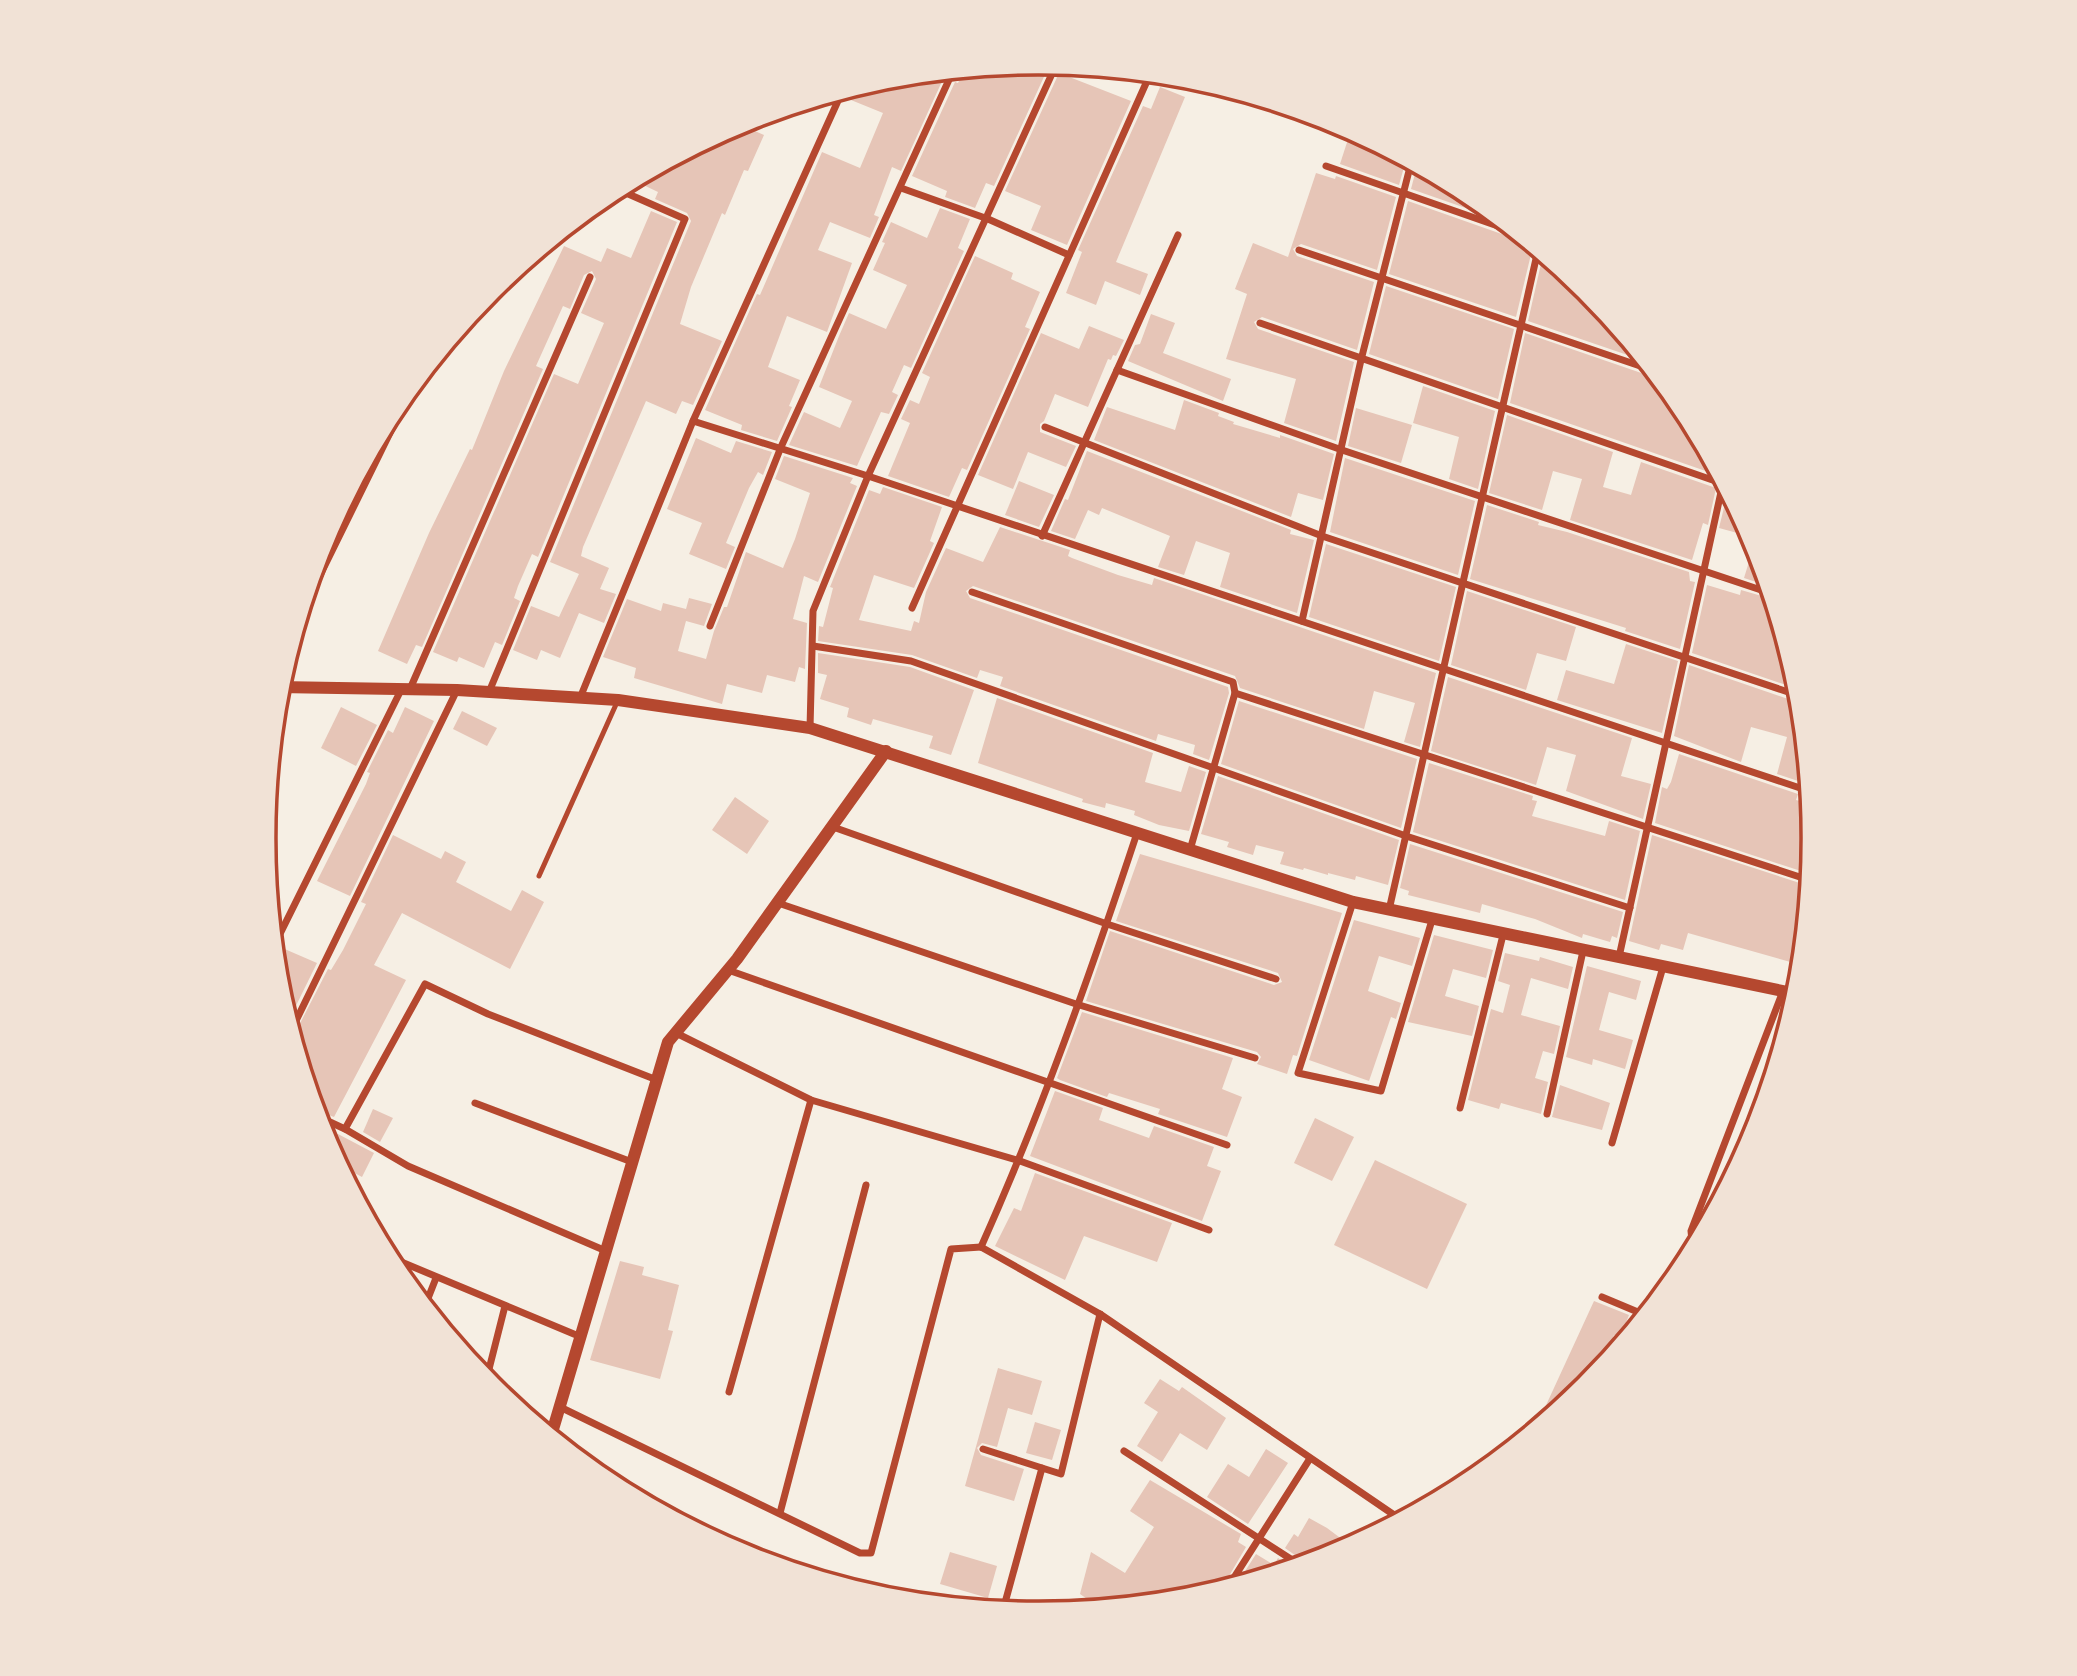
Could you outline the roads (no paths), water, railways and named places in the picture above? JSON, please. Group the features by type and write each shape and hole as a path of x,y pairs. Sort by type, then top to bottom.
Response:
{"street":[{"path":"810,728 813,611 869,476 1051,76"},
{"path":"710,626 781,447 949,81"},
{"path":"912,608 1146,83"},
{"path":"580,698 693,421 837,102"},
{"path":"1326,166 1489,223"},
{"path":"1302,621 1361,360 1409,171"},
{"path":"901,188 988,219 1069,255"},
{"path":"489,692 685,219 630,195"},
{"path":"1042,536 1178,235"},
{"path":"1298,250 1636,365"},
{"path":"1388,911 1536,260"},
{"path":"281,932 405,690 590,277"},
{"path":"1261,323 1361,360 1711,479"},
{"path":"1117,370 1342,450 1760,590"},
{"path":"693,421 869,476 1800,788"},
{"path":"1045,427 1322,536 1787,692"},
{"path":"333,550 379,456"},
{"path":"1619,958 1720,496"},
{"path":"972,592 1233,682 1235,693 1190,850"},
{"path":"814,646 911,662 1406,836 1630,908"},
{"path":"290,687 457,690 618,700 810,728 1353,902 1783,991 1691,1232"},
{"path":"298,1017 457,690"},
{"path":"1235,693 1800,877"},
{"path":"554,1426 668,1042 728,970 886,751"},
{"path":"833,827 1107,924 1276,979"},
{"path":"981,1247 1020,1161 1107,924 1137,832"},
{"path":"1353,902 1298,1073 1381,1091 1432,920"},
{"path":"778,903 1076,1004 1255,1058"},
{"path":"1460,1108 1503,935"},
{"path":"1546,1114 1583,951"},
{"path":"1612,1143 1663,967"},
{"path":"728,970 1227,1145"},
{"path":"345,1129 425,984 488,1014 657,1080"},
{"path":"676,1033 811,1100 1020,1161 1209,1230"},
{"path":"729,1392 811,1100"},
{"path":"475,1103 632,1162"},
{"path":"331,1123 408,1166 606,1251"},
{"path":"780,1513 866,1185"},
{"path":"560,1407 860,1553 872,1553 951,1249 981,1247 1100,1314 1309,1460 1392,1514"},
{"path":"406,1264 581,1337"},
{"path":"429,1296 436,1278"},
{"path":"1602,1297 1636,1311"},
{"path":"490,1367 505,1306"},
{"path":"983,1449 1061,1474 1100,1314"},
{"path":"1124,1451 1289,1558"},
{"path":"1236,1575 1309,1460"},
{"path":"1006,1600 1042,1468"}],"lane":[{"path":"539,876 618,700"}]}
